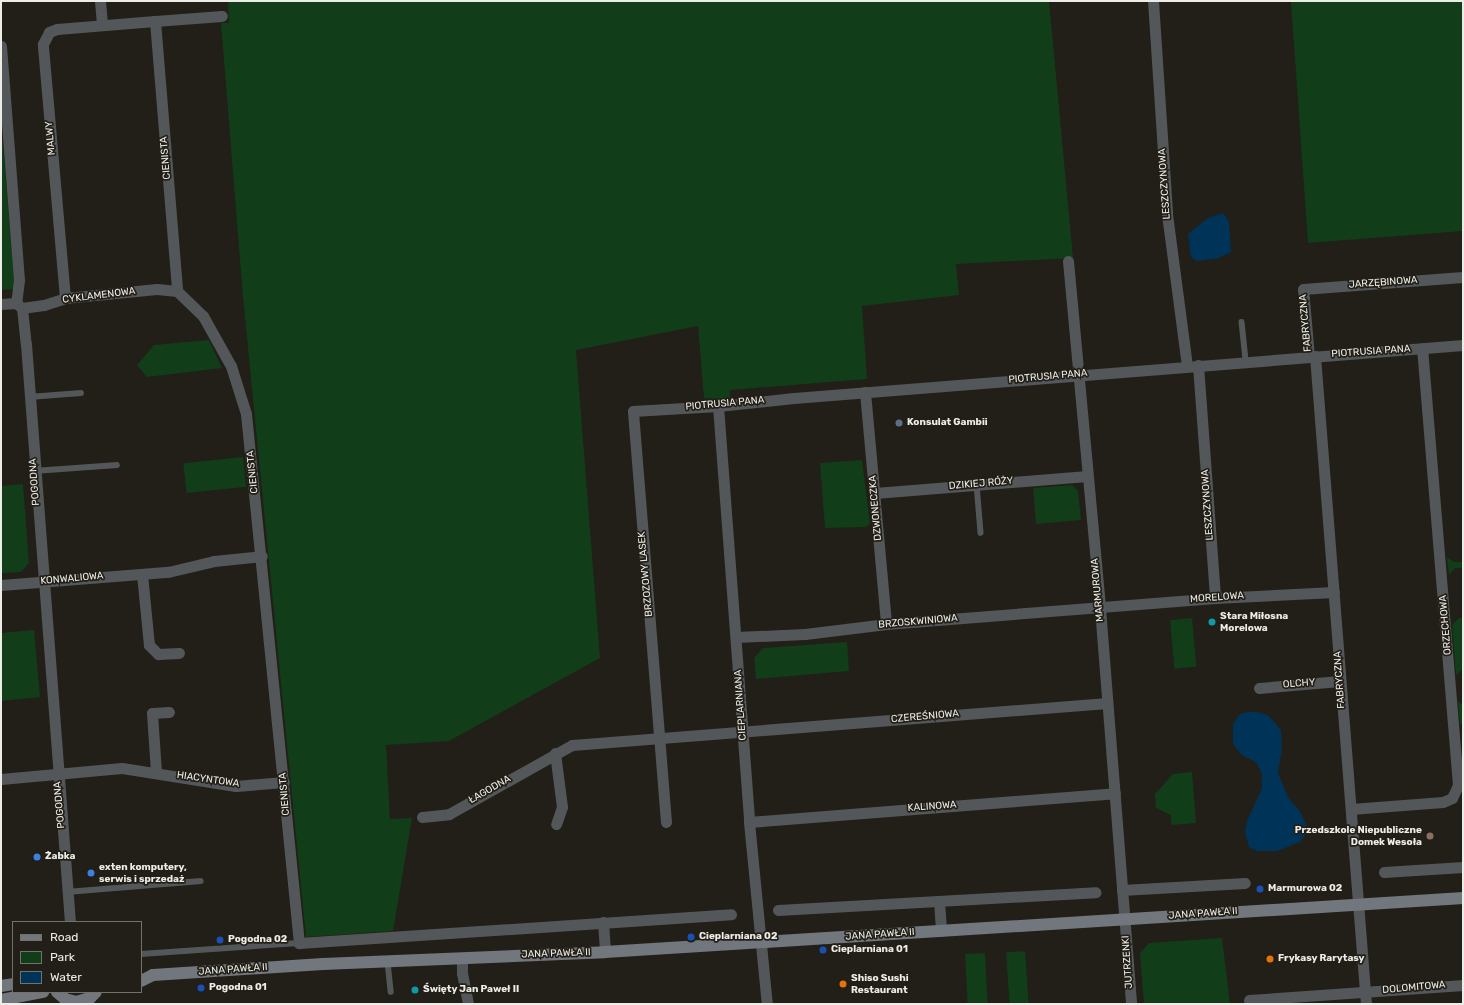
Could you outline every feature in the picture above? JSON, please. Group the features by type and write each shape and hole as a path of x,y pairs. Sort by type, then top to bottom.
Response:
{"street":[{"path":"100,1 102,26 222,16"},
{"name":"LESZCZYNOWA","path":"1153,1 1168,221 1187,366"},
{"name":"CIENISTA","path":"155,21 177,291 195,306 212,329 231,366 241,392 246,414 262,556 299,943"},
{"name":"MALWY","path":"65,298 44,44 50,32 57,29 102,26"},
{"name":"POGODNA","path":"1,46 19,280 19,306 29,397 42,582 70,921"},
{"name":"MARMUROWA","path":"1068,261 1100,608 1125,920"},
{"name":"JARZĘBINOWA","path":"1303,289 1463,277"},
{"name":"CYKLAMENOWA","path":"1,304 19,306 44,305 65,298 157,289 177,291"},
{"name":"FABRYCZNA","path":"1303,289 1312,357 1334,592 1366,1004"},
{"name":"PIOTRUSIA PANA","path":"633,411 718,406 865,392 1463,345"},
{"name":"ORZECHOWA","path":"1351,809 1443,802 1452,798 1458,785 1422,348"},
{"name":"LESZCZYNOWA","path":"1198,365 1215,598"},
{"name":"DZWONECZKA","path":"865,392 886,624"},
{"name":"CIEPLARNIANA","path":"718,406 750,822 760,942 767,1004"},
{"name":"BRZOZOWY LASEK","path":"633,411 659,737"},
{"name":"DZIKIEJ RÓŻY","path":"875,493 1087,476"},
{"name":"KONWALIOWA","path":"1,585 142,574 177,570 219,560 262,556"},
{"path":"142,574 149,645 158,654 179,653"},
{"name":"MORELOWA","path":"1100,608 1215,598 1334,592"},
{"name":"BRZOSKWINIOWA","path":"736,637 805,634 886,624 1100,608"},
{"name":"OLCHY","path":"1259,688 1340,681"},
{"name":"CZEREŚNIOWA","path":"743,732 1107,702"},
{"path":"156,772 152,713 169,712"},
{"name":"ŁAGODNA","path":"422,817 448,814 555,753 572,746 659,737 743,732"},
{"path":"659,737 666,822"},
{"path":"555,753 562,807 556,824"},
{"name":"HIACYNTOWA","path":"1,779 122,768 156,772 236,786 284,782"},
{"name":"KALINOWA","path":"750,822 1115,793"},
{"path":"1384,872 1463,867"},
{"path":"1122,890 1245,883"},
{"path":"778,910 1096,892"},
{"name":"JANA PAWŁA II","path":"142,980 153,975 605,952 1463,898"},
{"path":"939,901 941,931"},
{"path":"299,943 731,914"},
{"name":"JUTRZENKI","path":"1125,920 1131,1004"},
{"path":"603,922 605,952"},
{"path":"462,959 462,973 468,1004"},
{"name":"JANA PAWŁA II","path":"142,970 153,975"},
{"path":"1,986 12,984"},
{"name":"DOLOMITOWA","path":"1249,1000 1463,984"},
{"path":"1,1000 38,993"},
{"path":"58,993 64,999 76,1003 90,998 95,993"}],"lane":[{"path":"1242,322 1246,361"},
{"path":"29,397 81,393"},
{"path":"34,471 117,465"},
{"path":"977,485 981,533"},
{"path":"67,892 201,881"},
{"path":"142,954 299,943"},
{"path":"388,962 391,992"}],"green space":[{"path":"228,1 1049,1 1073,258 956,264 959,295 862,306 867,379 730,390 730,400 704,398 698,326 576,350 600,658 449,741 386,745 390,819 412,818 393,931 306,937 243,297 221,23 229,23"},
{"path":"1291,1 1463,1 1463,231 1308,243"},
{"path":"1,122 15,289 1,290"},
{"path":"209,340 222,368 147,377 137,365 154,345"},
{"path":"243,457 246,487 186,493 183,463"},
{"path":"862,460 870,524 865,527 825,528 820,463"},
{"path":"23,484 29,563 21,572 1,573 1,486"},
{"path":"1072,485 1078,491 1081,520 1036,524 1033,488"},
{"path":"1447,557 1454,562 1463,562 1463,568 1455,568 1449,575"},
{"path":"1192,618 1196,667 1174,669 1170,620"},
{"path":"1459,618 1463,618 1463,669 1456,675 1452,625"},
{"path":"34,630 40,697 1,701 1,633"},
{"path":"847,642 849,671 756,679 754,658 763,648"},
{"path":"1458,701 1463,705 1463,722 1460,725"},
{"path":"1192,772 1196,823 1171,825 1171,815 1156,808 1155,794 1173,774"},
{"path":"1222,938 1230,1004 1144,1004 1140,953 1149,943"},
{"path":"1025,951 1029,1004 1010,1004 1006,952"},
{"path":"985,953 988,1004 968,1004 965,954"}],"water":[{"path":"1224,214 1229,222 1231,252 1219,258 1197,261 1191,257 1188,234 1208,218"},
{"path":"1258,712 1269,716 1281,730 1282,748 1278,773 1289,799 1299,810 1309,830 1300,842 1277,851 1257,851 1249,847 1245,832 1247,821 1262,788 1262,774 1256,762 1242,755 1233,744 1233,724 1240,714"}],"place":[{"name":"Konsulat Gambii","path":"899,423"},
{"name":"Stara Miłosna Morelowa","path":"1212,622"},
{"name":"Przedszkole Niepubliczne Domek Wesoła","path":"1430,836"},
{"name":"Żabka","path":"37,857"},
{"name":"exten komputery, serwis i sprzedaż","path":"91,873"},
{"name":"Marmurowa 02","path":"1260,889"},
{"name":"Cieplarniana 02","path":"691,937"},
{"name":"Pogodna 02","path":"220,940"},
{"name":"Cieplarniana 01","path":"823,950"},
{"name":"Frykasy Rarytasy","path":"1270,959"},
{"name":"Shiso Sushi Restaurant","path":"843,984"},
{"name":"Pogodna 01","path":"201,988"},
{"name":"Święty Jan Paweł II","path":"415,990"}]}
